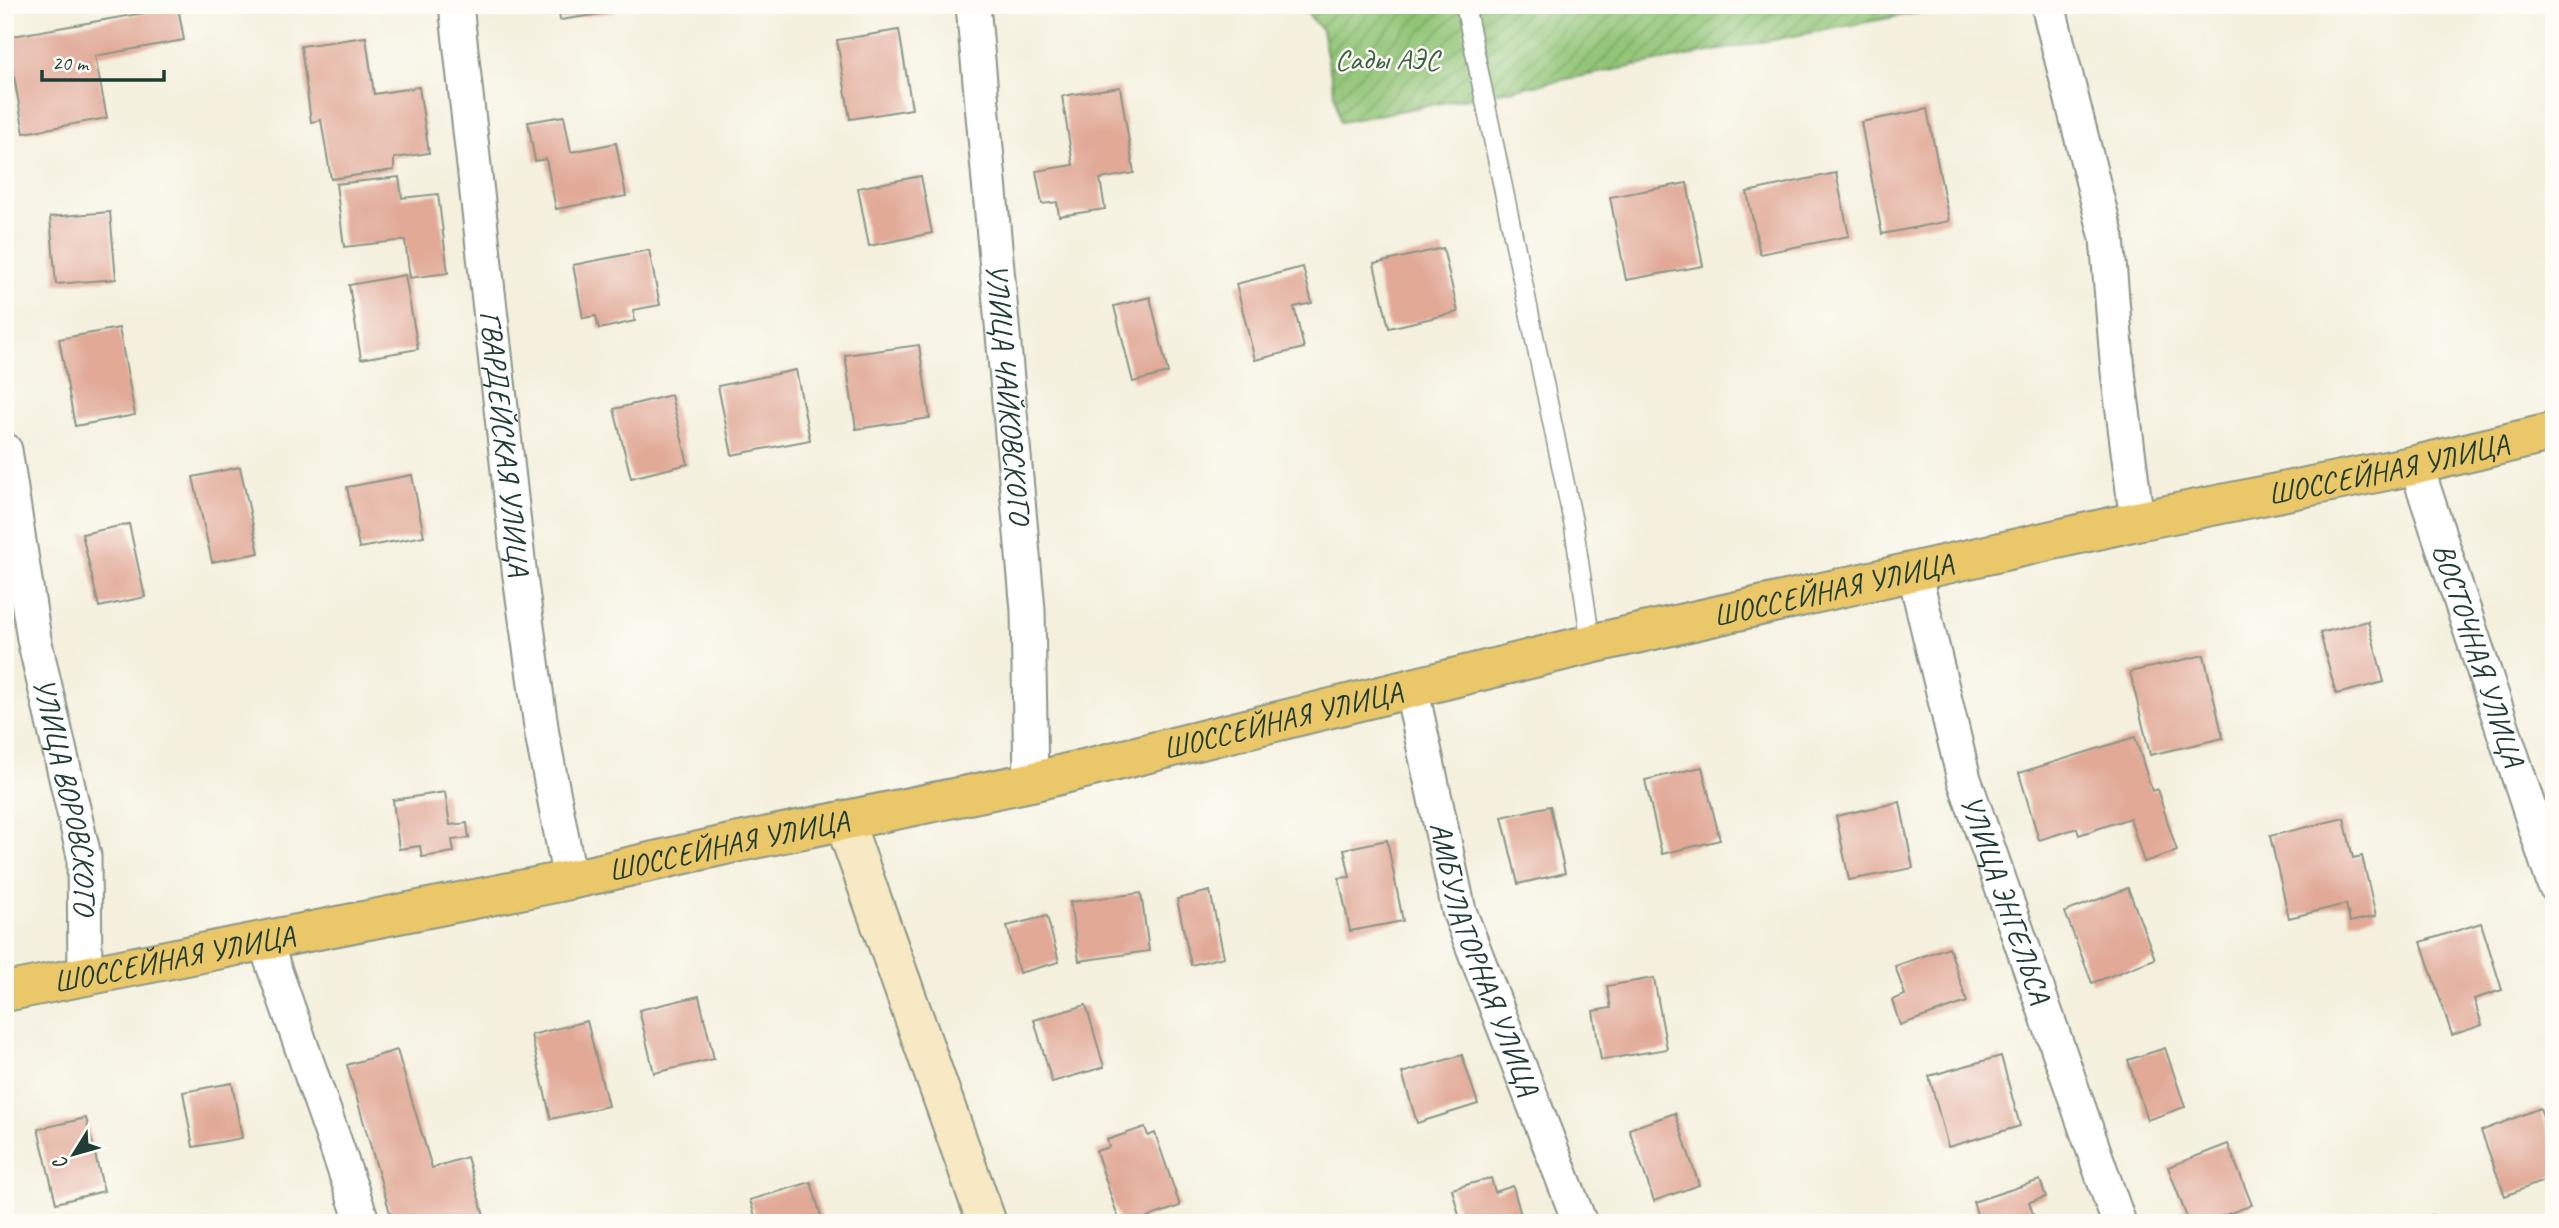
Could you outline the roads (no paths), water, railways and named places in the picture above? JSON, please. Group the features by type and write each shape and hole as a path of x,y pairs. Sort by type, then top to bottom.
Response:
{"main road":[{"name":"ШОССЕЙНАЯ УЛИЦА","path":"5,992 570,880 1031,782 1591,644 2137,521 2416,465 2554,432"}],"street":[{"name":"ГВАРДЕЙСКАЯ УЛИЦА","path":"456,5 519,569 542,734 570,880"},
{"name":"УЛИЦА ЧАЙКОВСКОГО","path":"973,5 1028,610 1031,782"},
{"path":"2048,5 2107,238 2118,372 2137,521"},
{"name":"УЛИЦА ВОРОВСКОГО","path":"5,450 34,639 84,856 85,978"},
{"name":"ВОСТОЧНАЯ УЛИЦА","path":"2416,465 2554,884"},
{"name":"УЛИЦА ЭНГЕЛЬСА","path":"1914,571 1964,779 2119,1223"},
{"name":"АМБУЛАТОРНАЯ УЛИЦА","path":"1411,687 1459,911 1580,1223"},
{"path":"844,821 987,1223"},
{"path":"264,939 363,1223"}],"lane":[{"path":"1465,5 1574,527 1591,644"}],"park label":[{"name":"Сады АЭС","path":"1387,59"}]}
